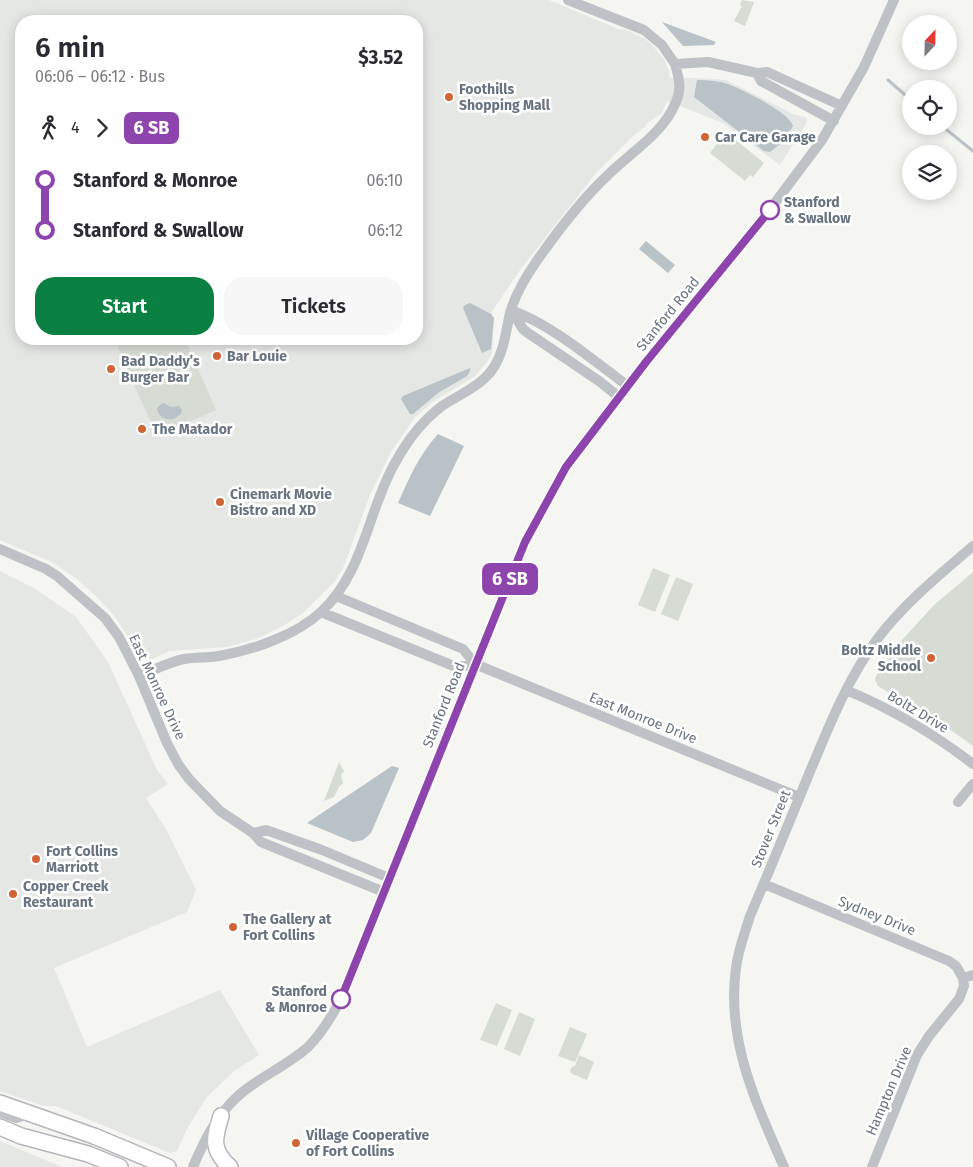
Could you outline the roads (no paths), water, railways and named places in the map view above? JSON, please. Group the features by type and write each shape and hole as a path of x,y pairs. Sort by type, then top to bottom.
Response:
{"main road":[{"path":"0,1103 94,1136 168,1167"},
{"path":"221,1116 215,1142 217,1150 230,1167"},
{"path":"0,1127 21,1136 88,1154 120,1167"}],"street":[{"path":"139,676 183,660 219,656 249,649 297,629 322,612 336,596 358,557 376,506 398,457 417,429 442,406 487,377 500,354 511,310 519,289 531,269 581,204 607,175 667,121 677,101 681,82 676,64 662,45 644,30 568,0"},
{"name":"Stanford Road","path":"193,1167 202,1146 221,1116 238,1096 251,1085 307,1048 325,1026 341,999 529,535 566,467 619,397 800,171 822,140 864,68 894,0"},
{"path":"676,64 708,62 757,72 767,72 842,106"},
{"path":"757,72 761,81 834,121"},
{"path":"511,310 530,317 628,386"},
{"path":"511,310 523,329 619,397"},
{"name":"Stover Street","path":"784,1167 759,1111 741,1057 735,1016 734,989 736,967 750,916 829,726 846,690 867,654 898,614 920,592 973,546"},
{"name":"East Monroe Drive","path":"0,549 46,569 92,605 105,618 119,637 139,676 167,743 189,779 220,811 253,833 261,842 384,892"},
{"name":"East Monroe Drive","path":"336,596 463,649 476,664 799,797"},
{"name":"East Monroe Drive","path":"322,612 456,667 476,664"},
{"name":"Boltz Drive","path":"846,690 903,717 973,764"},
{"path":"958,802 973,784"},
{"path":"253,833 266,830 322,850 389,878"},
{"name":"Sydney Drive","path":"764,884 949,961 968,976"},
{"name":"Hampton Drive","path":"872,1167 917,1055 928,1036 959,1000 968,976"},
{"path":"0,1112 16,1118 30,1114"}],"waterway":[{"path":"888,80 902,92"},
{"path":"953,135 973,151"}],"place":[{"name":"Foothills Shopping Mall","path":"449,97"},
{"name":"Car Care Garage","path":"705,137"},
{"name":"Stanford & Swallow","path":"770,210"},
{"name":"Bar Louie","path":"217,356"},
{"name":"Bad Daddy’s Burger Bar","path":"111,369"},
{"name":"The Matador","path":"142,429"},
{"name":"Cinemark Movie Bistro and XD","path":"220,502"},
{"name":"Boltz Middle School","path":"931,658"},
{"name":"Fort Collins Marriott","path":"36,859"},
{"name":"Copper Creek Restaurant","path":"13,894"},
{"name":"The Gallery at Fort Collins","path":"233,927"},
{"name":"Stanford & Monroe","path":"341,999"},
{"name":"Village Cooperative of Fort Collins","path":"296,1143"}]}
